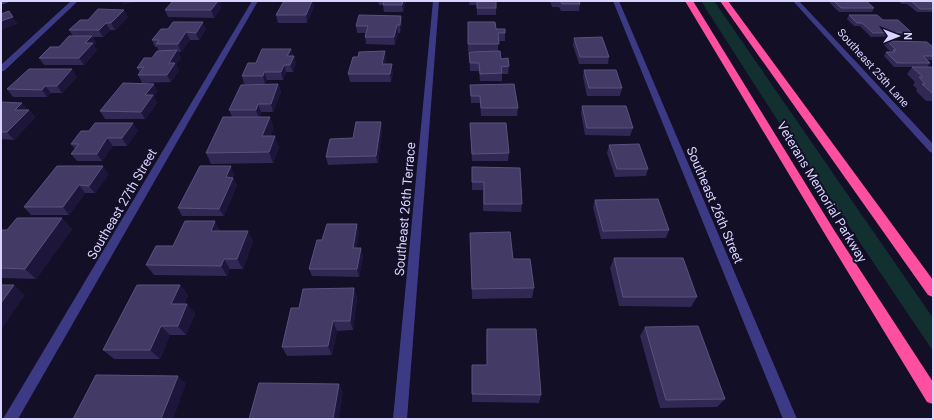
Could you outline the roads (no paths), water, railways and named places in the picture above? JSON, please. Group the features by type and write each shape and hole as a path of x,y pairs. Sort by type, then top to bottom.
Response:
{"highway":[{"name":"Veterans Memorial Parkway","path":"687,1 830,233 933,396"},
{"name":"Veterans Memorial Parkway","path":"724,1 933,291"}],"street":[{"path":"1,2 8,1"},
{"path":"1,68 75,1"},
{"name":"Southeast 27th Street","path":"10,419 255,1"},
{"name":"Southeast 26th Terrace","path":"400,419 436,1"},
{"name":"Southeast 26th Street","path":"616,1 790,419"},
{"name":"Southeast 25th Lane","path":"796,1 933,150"}]}
